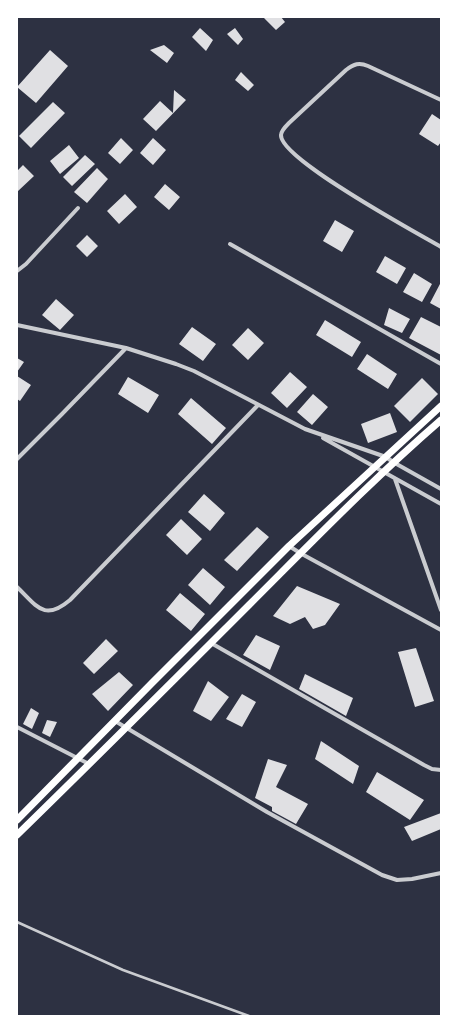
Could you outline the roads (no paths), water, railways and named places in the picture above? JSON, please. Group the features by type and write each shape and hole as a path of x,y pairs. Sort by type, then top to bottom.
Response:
{"main road":[{"path":"17,820 289,546 441,406"},
{"path":"17,835 90,764 300,553 393,462 441,420"}],"street":[{"path":"441,100 361,63 353,65 346,70 288,123 280,135 283,143 289,150 324,177 441,247"},
{"path":"17,271 26,264 78,208"},
{"path":"230,244 441,364"},
{"path":"17,325 126,348 194,371 316,434 441,504"},
{"path":"17,459 126,348"},
{"path":"17,587 37,606 45,611 53,612 62,607 258,405"},
{"path":"316,434 386,457 441,489"},
{"path":"395,479 441,610"},
{"path":"289,546 441,630"},
{"path":"211,643 432,769 441,770"},
{"path":"115,721 267,812 382,875 397,880 404,880 441,873"},
{"path":"17,727 90,764"}],"lane":[{"path":"17,922 123,970 249,1016"}]}
